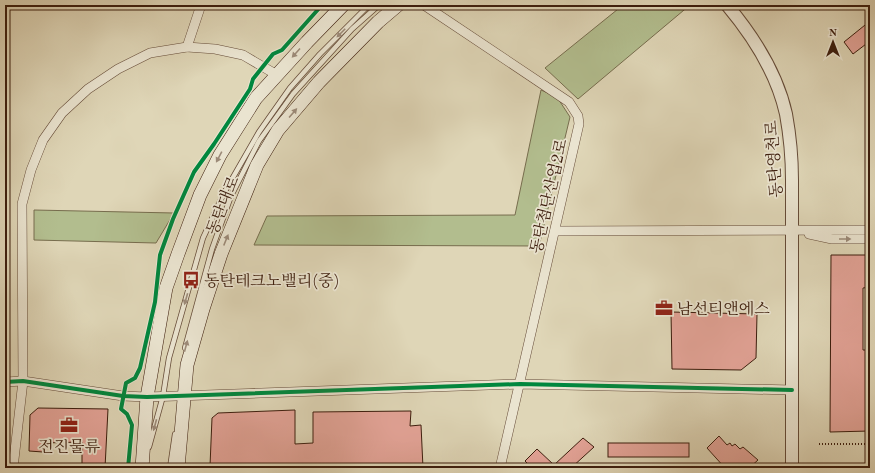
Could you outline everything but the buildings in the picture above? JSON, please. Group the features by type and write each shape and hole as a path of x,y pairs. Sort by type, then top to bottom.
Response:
{"main road":[{"name":"동탄대로","path":"143,468 147,397 166,288 200,195 220,155 256,98 343,5"},
{"name":"동탄대로","path":"178,468 179,396 187,365 202,309 221,254 257,165 278,130 319,82 378,22 398,5"}],"street":[{"path":"187,47 201,5"},
{"name":"동탄첨단산업2로","path":"424,5 569,102 578,116 579,124 500,468"},
{"name":"동탄영천로","path":"726,5 758,47 774,80 786,112 791,146 792,468"},
{"path":"13,468 23,381 22,204 31,170 43,140 62,113 88,89 118,68 150,52 187,47 215,49 243,55 277,75"},
{"path":"555,231 870,230"},
{"path":"792,231 832,239 870,239"},
{"path":"5,382 23,381 123,396 147,397 520,384 792,390"}],"lane":[{"path":"143,468 163,396 169,358 203,238 224,193 259,132 290,88 320,54 368,5"},
{"path":"184,355 212,249 231,196 260,141 293,94 352,29 379,5"},
{"path":"170,468 176,427"}],"path":[{"path":"819,444 870,444"}],"green space":[{"path":"623,5 690,5 578,99 545,68"},
{"path":"541,90 557,97 570,117 539,246 254,245 267,216 515,215"},
{"path":"34,210 174,213 156,243 34,240"}],"cycle path":[{"path":"128,468 132,425 127,414 121,409 126,383 135,378 140,368 155,302 160,255 173,219 194,172 250,89 253,79 273,54 282,50 322,5"},
{"path":"5,382 23,381 123,396 147,397 520,384 792,390"}],"place":[{"name":"동탄테크노밸리(중)","path":"191,280"},
{"name":"남선티앤에스","path":"664,308"},
{"name":"전진물류","path":"69,425"}]}
